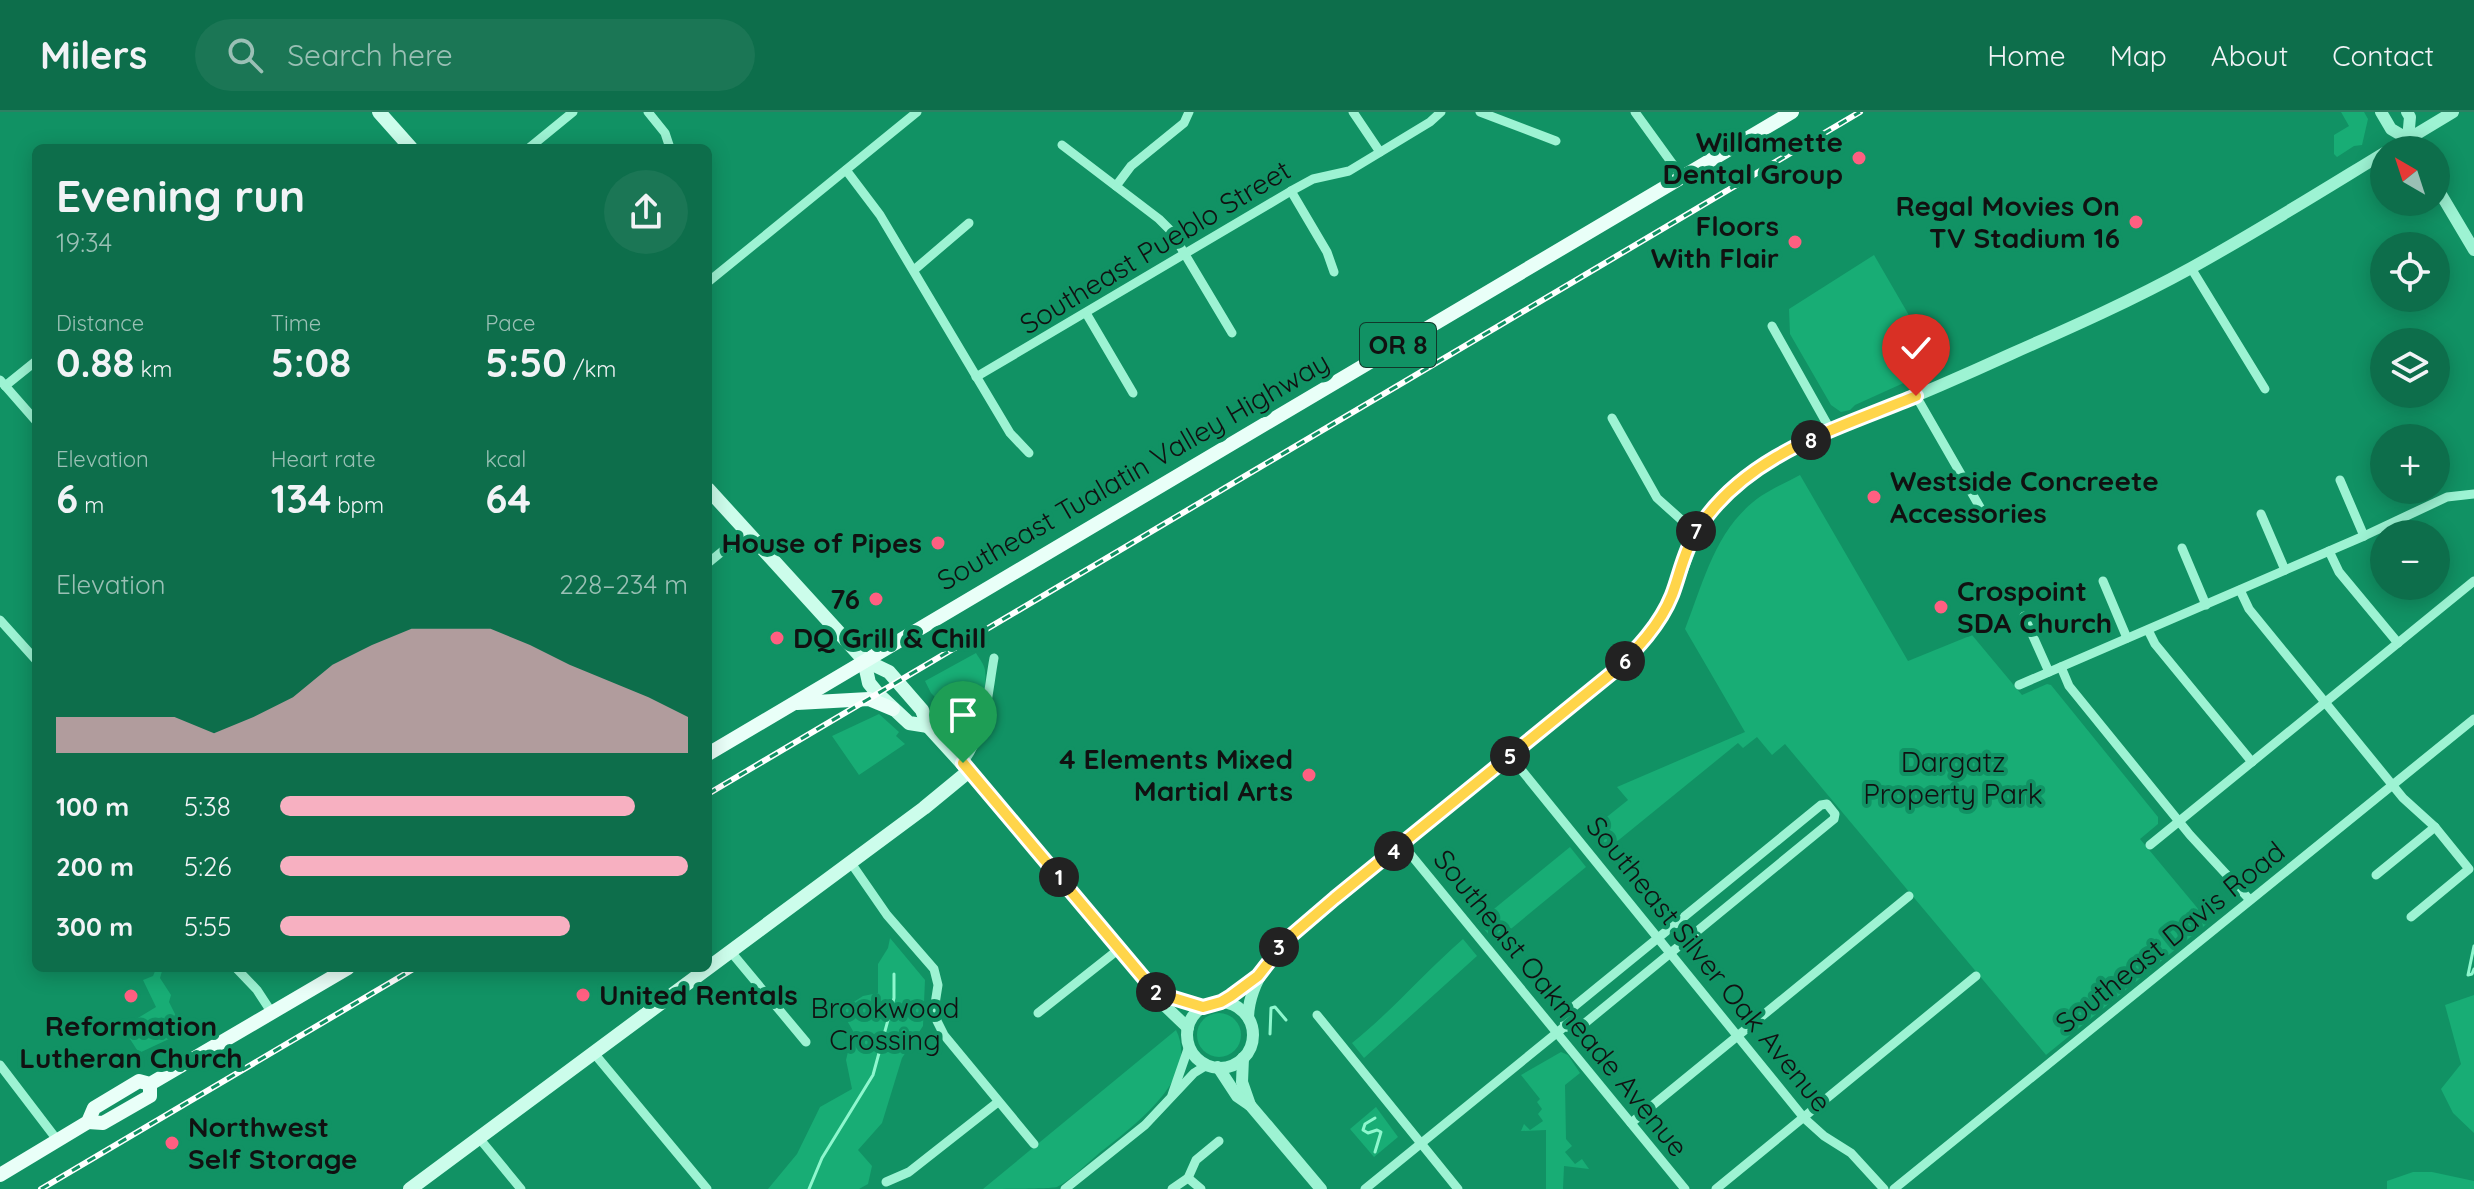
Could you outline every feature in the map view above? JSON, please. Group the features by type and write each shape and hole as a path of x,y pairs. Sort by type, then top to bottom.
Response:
{"main road":[{"path":"379,112 407,144"},
{"name":"Southeast Tualatin Valley Highway","path":"712,752 1792,112"},
{"path":"712,494 864,660 889,672 922,710 928,726 966,767 851,863 712,966"},
{"path":"864,660 869,683 893,709 909,723 928,726"},
{"path":"792,703 869,699 893,709"},
{"path":"0,1175 88,1122 94,1108 107,1100 139,1081 150,1084 341,972"},
{"path":"410,1189 703,972"}],"street":[{"path":"534,144 573,112"},
{"path":"648,112 665,133 669,144"},
{"path":"712,279 917,112"},
{"path":"1116,186 1131,166 1184,123 1189,112"},
{"path":"1353,112 1380,152"},
{"name":"Southeast Pueblo Street","path":"976,377 1291,191 1313,179 1349,171 1430,122 1441,112"},
{"path":"1480,112 1556,141"},
{"path":"1635,112 1682,177"},
{"path":"2381,112 2391,129 2401,136"},
{"path":"2407,112 2411,136"},
{"path":"2422,136 2453,112"},
{"path":"1062,145 1159,219 1186,254 1232,333"},
{"path":"1172,1095 1189,1046 1188,1028 1195,1014 1203,1007 1221,1002 1258,976 1286,940 1613,672 1638,648 1671,597 1696,533 1731,488 1750,472 1831,431 2059,332 2191,268 2370,161"},
{"path":"846,170 880,215 1010,433 1029,453"},
{"path":"1291,191 1327,252 1334,272"},
{"path":"2450,210 2474,250"},
{"path":"914,270 969,223"},
{"path":"2191,268 2265,389"},
{"path":"1086,313 1133,393"},
{"path":"1772,326 1831,431"},
{"path":"32,364 3,383 32,416"},
{"path":"1916,396 1981,509"},
{"path":"1612,418 1657,498 1696,533"},
{"path":"2340,480 2364,536"},
{"path":"2450,497 2473,493"},
{"path":"2019,685 2364,536 2431,504"},
{"path":"2261,514 2285,570"},
{"path":"712,560 746,532"},
{"path":"2182,548 2206,605"},
{"path":"2329,551 2339,572 2398,643"},
{"path":"2103,581 2127,638"},
{"path":"2150,845 2474,581"},
{"path":"2240,590 2249,609 2392,784 2435,827 2469,869 2411,917"},
{"path":"2024,616 2049,672"},
{"path":"0,620 32,656"},
{"path":"2148,630 2155,644 2252,762"},
{"path":"994,658 982,729 966,767 1164,1005 1188,1028"},
{"path":"2061,667 2069,686 2179,821 2250,900"},
{"name":"Southeast Davis Road","path":"1894,1189 2474,719"},
{"name":"Southeast Silver Oak Avenue","path":"1510,756 1804,1118 1856,1158 1884,1189"},
{"path":"1365,1189 1561,1030 1579,1028 1834,819 1835,814 1827,804 1818,808 1566,1013 1561,1030"},
{"path":"2376,875 2435,827"},
{"name":"Southeast Oakmeade Avenue","path":"1402,844 1561,1030 1685,1189"},
{"path":"851,863 887,915 934,969 938,985 935,1004 937,1021 954,1049 1034,1144"},
{"path":"1631,1123 1909,896"},
{"path":"1038,1013 1119,949"},
{"path":"731,952 806,1042"},
{"path":"240,972 257,990 272,1013"},
{"path":"1189,1046 1201,1062 1213,1066 1226,1067 1243,1058 1253,1037 1248,1017 1258,976"},
{"path":"1716,1189 1976,976"},
{"path":"1157,993 1203,1007"},
{"path":"1221,1002 1236,1006 1248,1017"},
{"path":"1317,1015 1458,1189"},
{"path":"593,1052 707,1189"},
{"path":"1243,1058 1242,1082 1250,1105"},
{"path":"0,1065 58,1141"},
{"path":"1065,1189 1145,1125 1194,1073 1213,1066"},
{"path":"1213,1066 1321,1189"},
{"path":"886,1182 909,1172 998,1102"},
{"path":"479,1138 521,1189"},
{"path":"1172,1189 1188,1178 1196,1160 1219,1141"},
{"path":"1188,1178 1201,1189"}],"green space":[{"path":"2341,112 2364,112 2368,119 2362,145 2354,146 2337,157 2334,154 2334,135 2349,126"},
{"path":"1874,255 1939,367 1841,412 1831,405 1790,334 1789,309"},
{"name":"Dargatz Property Park","path":"1800,475 1908,661 1972,635 2022,695 2051,685 2158,817 2158,824 2140,839 2209,922 2046,1055 1785,744 1772,755 1757,737 1743,748 1738,743 1604,852 1588,832 1628,800 1617,787 1745,732 1685,629 1713,556 1733,523 1761,496"},
{"path":"976,653 984,668 985,684 981,713 971,733 931,693 925,681"},
{"path":"879,714 899,732 896,736 905,744 859,775 832,736"},
{"path":"1570,847 1586,867 1495,942 1478,922"},
{"name":"Brookwood Crossing","path":"890,938 925,980 923,1026 902,1058 882,1123 858,1150 872,1166 868,1184 859,1189 768,1189 797,1154 820,1107 852,1089 846,1060 853,1031 841,1010 863,996 878,993 878,964"},
{"path":"1463,939 1477,956 1364,1058 1352,1043"},
{"path":"155,972 162,972 160,978 171,995 169,1002 184,1032 139,1053 119,1022 124,1019 128,1024 156,1007 143,980"},
{"path":"2474,995 2474,1133 2453,1113 2441,1089 2461,1064 2445,1005"},
{"path":"1219,1013 1235,1019 1241,1035 1235,1051 1219,1057 1203,1051 1197,1035 1203,1019"},
{"path":"1176,1030 1181,1049 1179,1067 1158,1102 1072,1177 1057,1187 983,1189"},
{"path":"1561,1052 1568,1055 1580,1073 1565,1085 1566,1139 1572,1146 1565,1152 1575,1164 1582,1159 1589,1169 1564,1166 1563,1189 1546,1189 1546,1130 1521,1131 1524,1124 1530,1130 1543,1121 1538,1114 1542,1109 1537,1102 1540,1099 1521,1075"},
{"path":"1376,1107 1398,1137 1374,1157 1350,1129"},
{"path":"2413,1172 2432,1172 2474,1181 2474,1189 2387,1189 2387,1181"}],"waterway":[{"path":"2474,946 2468,975 2474,969"},
{"path":"809,1189 822,1158 873,1075 894,998 894,974"},
{"path":"1270,1034 1271,1008 1275,1007 1286,1020"},
{"path":"1375,1118 1365,1124 1363,1130 1368,1133 1381,1132 1375,1152"}],"railway":[{"path":"712,792 1860,112"},
{"path":"41,1189 408,972"}],"place":[{"name":"Willamette Dental Group","path":"1859,158"},
{"name":"Regal Movies On TV Stadium 16","path":"2136,222"},
{"name":"Floors With Flair","path":"1795,242"},
{"name":"Westside Concreete Accessories","path":"1874,497"},
{"name":"House of Pipes","path":"938,543"},
{"name":"76","path":"876,599"},
{"name":"Crospoint SDA Church","path":"1941,607"},
{"name":"DQ Grill & Chill","path":"777,638"},
{"name":"4 Elements Mixed Martial Arts","path":"1309,775"},
{"name":"United Rentals","path":"583,995"},
{"name":"Reformation Lutheran Church","path":"131,996"},
{"name":"Northwest Self Storage","path":"172,1143"}],"route":[{"path":"963,763 1157,993 1203,1007 1221,1002 1258,976 1286,940 1335,898 1613,672 1638,648 1671,597 1696,533 1731,488 1775,457 1916,396"}]}
